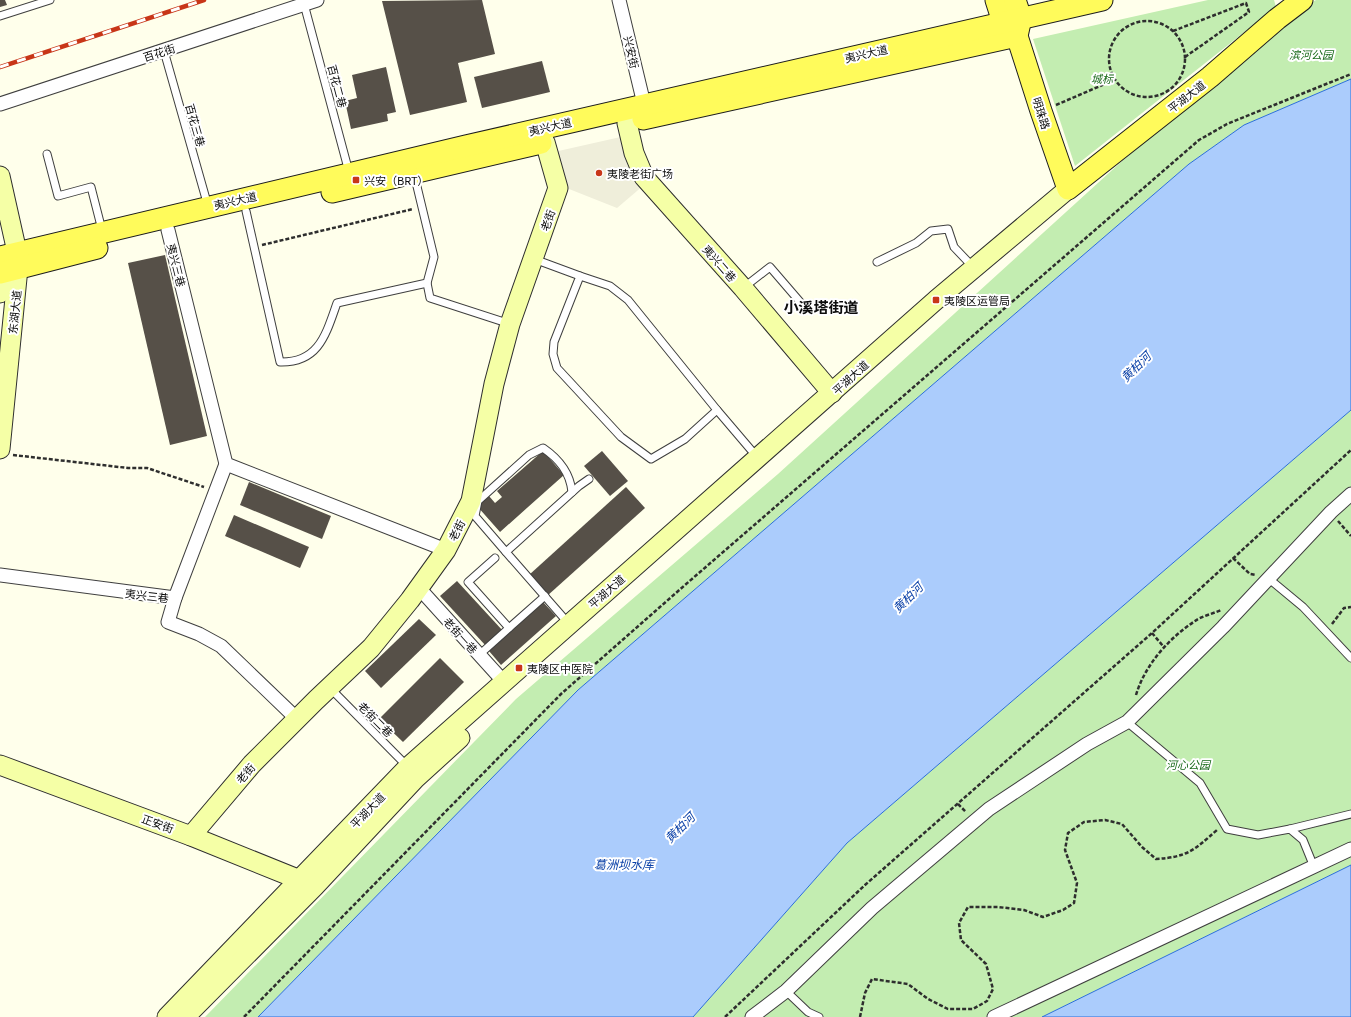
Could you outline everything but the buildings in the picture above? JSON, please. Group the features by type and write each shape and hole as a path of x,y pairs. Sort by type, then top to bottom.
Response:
{"main road":[{"name":"明珠路","path":"996,0 1014,19 1041,111 1068,189"},
{"name":"夷兴大道","path":"5,262 102,232 208,206 644,104 1102,0"},
{"path":"1277,19 1290,0"},
{"name":"平湖大道","path":"185,1017 307,883 408,767 936,300 1068,189 1210,77 1277,19 1302,0"},
{"name":"夷兴大道","path":"5,262 168,230 246,211 414,174 627,123 1014,19"},
{"name":"夷兴二巷","path":"627,123 634,153 644,177 743,288 832,393"},
{"name":"老街","path":"191,836 252,764 371,648 446,550 471,501 494,384 510,324 558,188 545,142"},
{"name":"东湖大道","path":"0,176 5,262 4,451"},
{"name":"平湖大道","path":"167,1017 415,779 549,657 1050,213 1068,189"},
{"name":"东湖大道","path":"0,293 5,262"},
{"name":"正安街","path":"0,765 191,836 307,883"}],"street":[{"name":"百花街","path":"0,104 317,0"},
{"name":"兴安街","path":"619,0 644,104"},
{"name":"夷兴三巷","path":"0,575 175,598 226,464 168,230"},
{"path":"226,464 446,550"},
{"path":"752,1017 786,991 872,908 989,809 1087,744 1127,722 1223,627 1330,512 1351,494"},
{"name":"老街一巷","path":"418,588 504,682"},
{"path":"175,598 168,622 199,634 221,646 297,719"},
{"path":"994,1017 1351,849"}],"lane":[{"path":"0,16 50,0"},
{"name":"百花二巷","path":"304,4 350,173"},
{"name":"百花三巷","path":"164,50 208,206"},
{"path":"47,154 58,196 91,187 102,232"},
{"path":"414,174 423,206 434,257 427,283 430,298 510,324"},
{"path":"246,211 280,362 294,362 315,352 327,331 338,303 427,283"},
{"path":"877,262 916,243 931,231 948,229 954,246 974,269"},
{"path":"534,258 610,286 628,300 758,458"},
{"path":"743,288 770,268 801,303"},
{"path":"580,276 554,342 553,354 557,368 621,437 651,459 685,439 717,410"},
{"path":"569,624 475,516 478,501 529,455 543,448 553,455 566,471 570,480 572,492"},
{"path":"506,552 572,492 589,479"},
{"path":"495,558 468,582 509,628"},
{"path":"1268,578 1303,607 1351,658"},
{"path":"479,655 545,596"},
{"name":"老街二巷","path":"330,687 408,767"},
{"path":"1127,722 1200,783 1227,829 1258,835 1351,814"},
{"path":"1290,829 1303,840 1314,867"},
{"path":"786,991 808,1012 819,1017"}],"path":[{"path":"1173,31 1246,3 1248,12 1185,57"},
{"path":"1151,21 1163,24 1173,31 1179,39 1185,57 1184,69 1179,81 1170,90 1159,96 1146,98 1134,96 1123,90 1114,80 1109,69 1108,57 1111,45 1117,34 1127,26 1138,22 1151,21"},
{"path":"244,1017 561,694 1199,140 1227,124 1351,74"},
{"path":"1041,111 1114,80"},
{"path":"253,247 423,206"},
{"path":"725,1017 865,885 1152,633 1351,450"},
{"path":"4,451 128,468 147,468 216,490"},
{"path":"1330,512 1351,536"},
{"path":"1233,558 1250,574 1268,578"},
{"path":"1326,631 1344,608 1351,607"},
{"path":"1127,722 1139,684 1163,646 1196,621 1222,610"},
{"path":"1152,633 1163,646"},
{"path":"860,1017 865,993 872,979 908,984 928,999 948,1009 973,1009 987,1002 993,989 986,964 960,940 959,923 968,907 998,907 1024,910 1044,916 1063,910 1074,903 1077,883 1065,850 1068,833 1084,822 1104,820 1122,824 1142,847 1156,859 1177,858 1196,849 1223,824"}],"green space":[{"name":"城标","path":"1208,0 1274,0 1276,7 1075,166 1033,39"},
{"name":"滨河公园","path":"1316,0 1351,0 1351,79 1244,125 1189,164 578,690 258,1017 205,1017 516,699 778,474 1121,162 1306,6"},
{"name":"河心公园","path":"1351,410 1351,865 1042,1017 693,1017 847,843"}],"shaded area":[{"name":"夷陵老街广场","path":"625,136 644,185 617,208 564,187 554,152"}],"water":[{"name":"葛洲坝水库","path":"1351,79 1351,410 847,843 693,1017 258,1017 578,690 1189,164 1244,125"},
{"path":"1351,865 1351,1017 1042,1017"}],"railway":[{"path":"0,67 204,0"}],"place":[{"name":"夷陵老街广场","path":"599,173"},
{"name":"兴安（BRT）","path":"356,180"},
{"name":"夷陵区运管局","path":"936,300"},
{"name":"夷陵区中医院","path":"519,668"}],"district":[{"name":"小溪塔街道","path":"821,306"}],"water label":[{"name":"黄柏河","path":"1135,366"},
{"name":"黄柏河","path":"907,597"},
{"name":"黄柏河","path":"679,827"}]}
